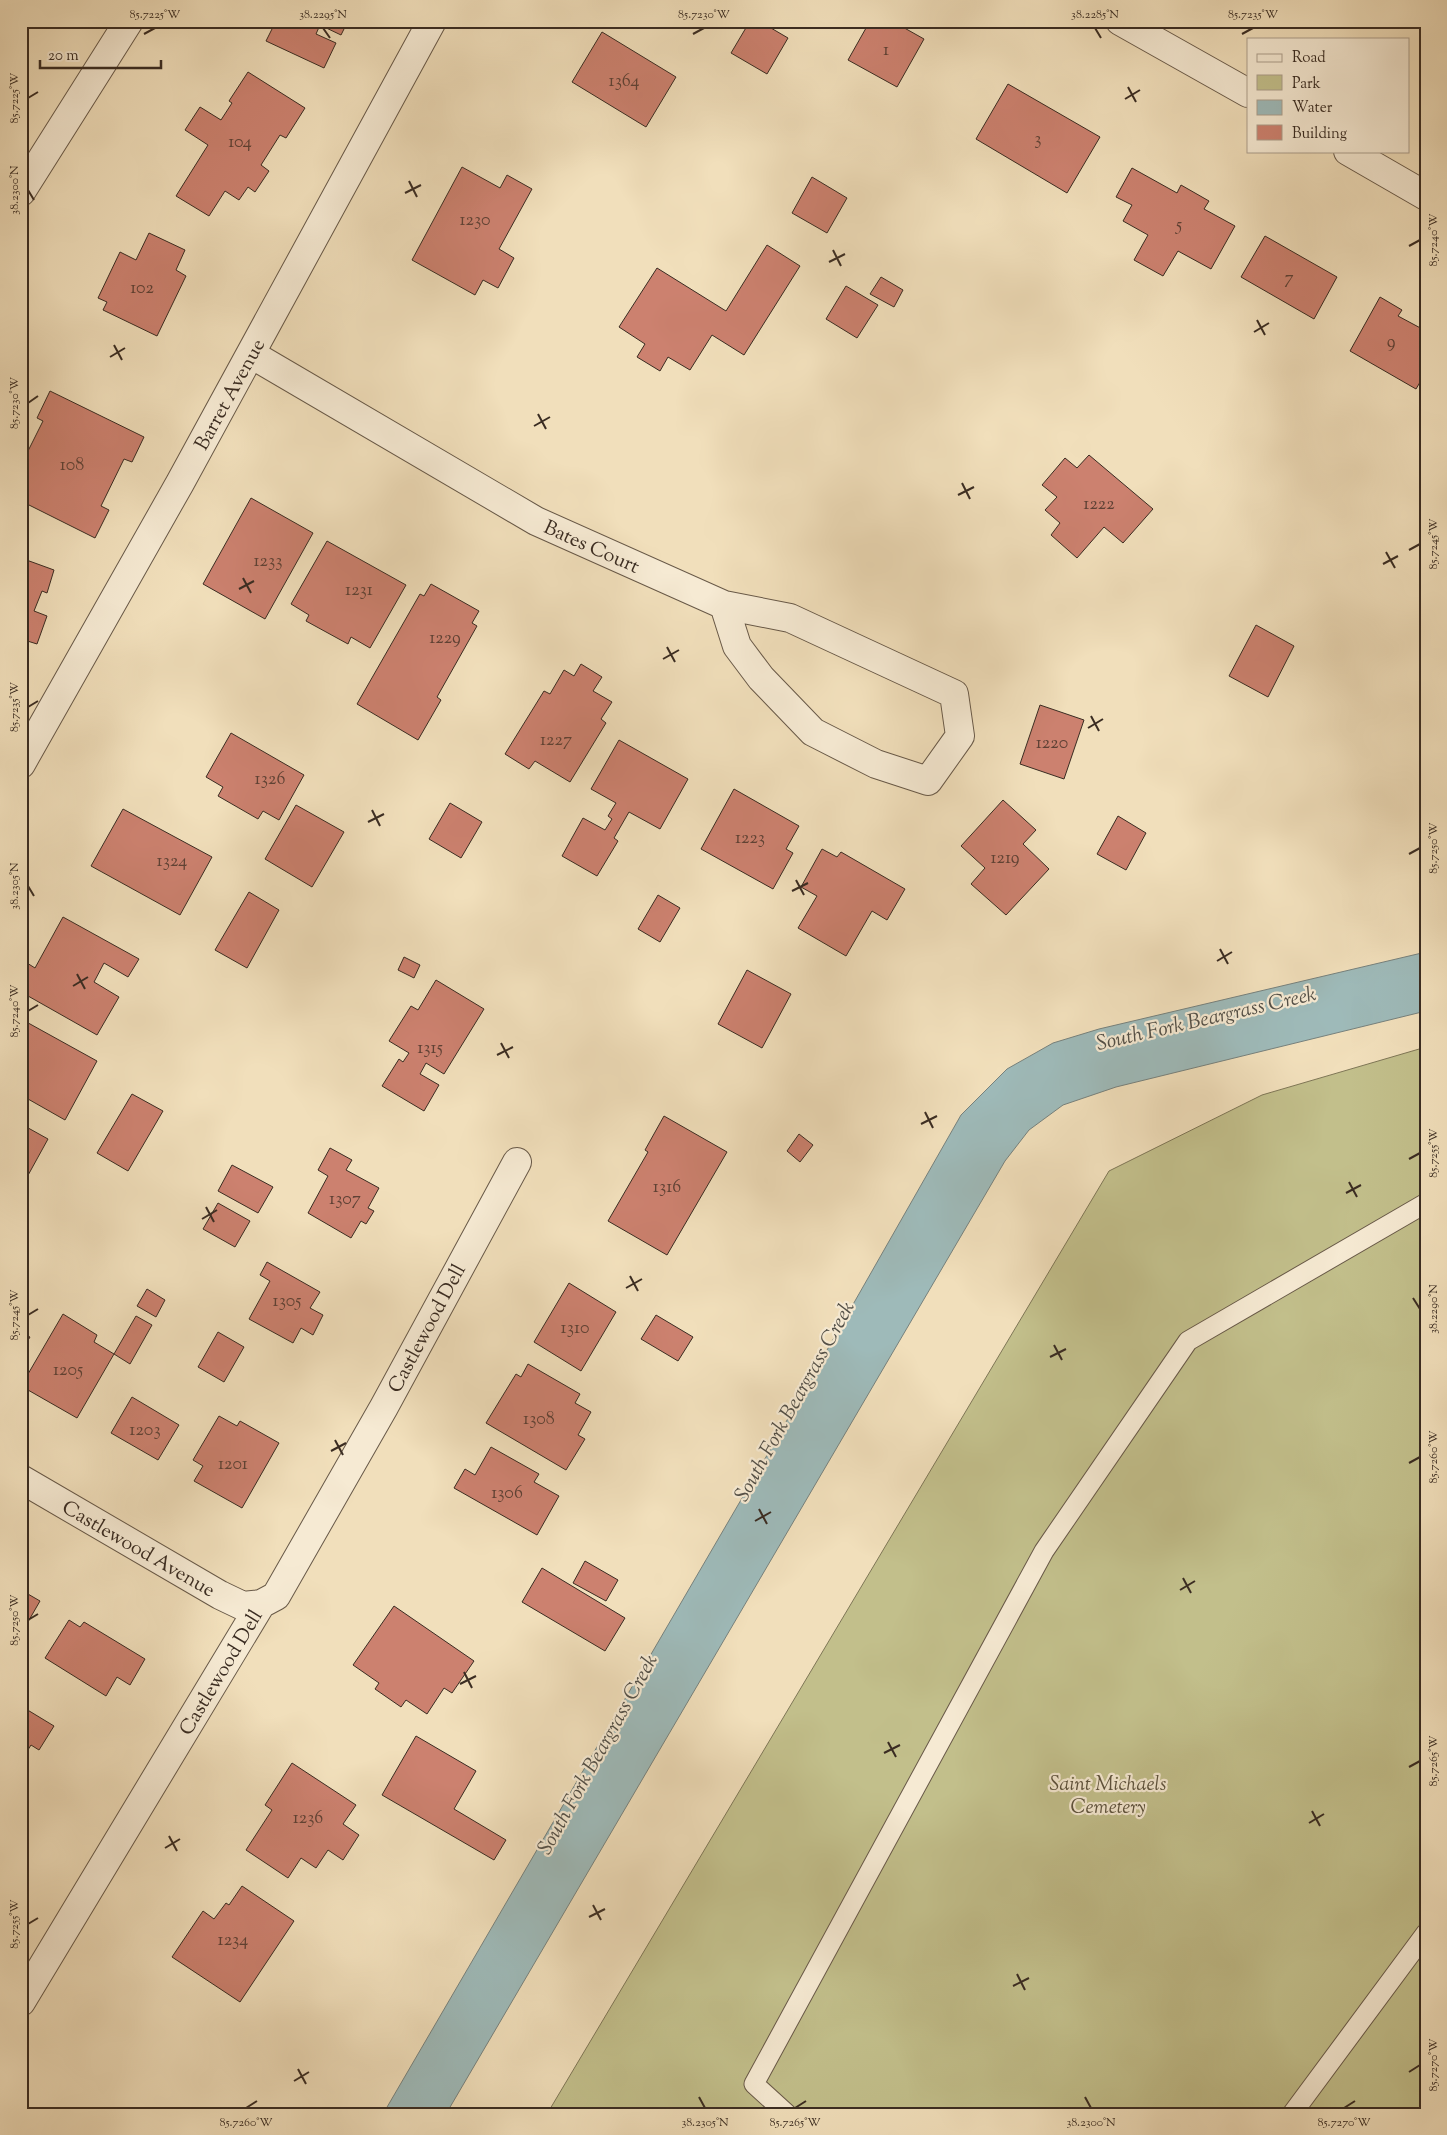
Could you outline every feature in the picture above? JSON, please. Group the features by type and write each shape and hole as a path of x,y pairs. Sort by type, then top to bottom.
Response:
{"street":[{"path":"21,192 129,21"},
{"name":"Barret Avenue","path":"21,764 251,354 432,21"},
{"path":"1120,21 1247,93"},
{"path":"1350,152 1426,196"},
{"name":"Bates Court","path":"251,354 536,521 724,605 790,618 954,694 960,736 928,781 876,764 813,732 761,678 737,646 724,605"},
{"name":"Castlewood Dell","path":"21,2002 260,1604 276,1596 384,1407 517,1162"},
{"name":"Castlewood Avenue","path":"21,1479 220,1596 243,1606 260,1604"}],"lane":[{"path":"787,2114 754,2084 1044,1551 1188,1340 1426,1203"},
{"path":"1292,2114 1426,1933"}],"green space":[{"name":"Saint Michaels Cemetery","path":"1426,1047 1426,2114 547,2114 1109,1171 1262,1095"}],"water":[{"name":"South Fork Beargrass Creek","path":"1426,952 1426,1011 1116,1087 1063,1105 1029,1130 1005,1161 446,2114 383,2114 766,1457 961,1115 1007,1069 1053,1043 1099,1029"}],"building":[{"path":"276,21 348,21 341,35 320,25 316,34 336,43 324,68 266,41"},
{"path":"750,21 759,21 788,38 767,74 731,53"},
{"path":"870,21 892,21 924,39 897,87 848,60"},
{"path":"602,32 676,77 646,127 572,82"},
{"path":"248,72 305,108 286,138 280,135 261,165 269,171 255,192 248,187 239,200 225,191 209,216 176,196 208,145 185,130 200,107 221,120 232,103 229,101"},
{"path":"1008,84 1100,137 1067,193 976,139"},
{"path":"462,167 500,188 507,175 532,189 499,249 514,258 498,288 483,280 475,295 412,260"},
{"path":"1132,168 1177,193 1181,185 1209,201 1204,209 1235,226 1211,269 1178,251 1163,276 1134,260 1148,235 1123,221 1132,205 1116,197"},
{"path":"812,177 847,198 827,233 792,213"},
{"path":"149,233 185,250 176,270 186,276 157,336 103,310 107,302 98,298 120,252 136,260"},
{"path":"1265,236 1337,277 1314,319 1241,277"},
{"path":"767,245 800,266 744,355 712,335 690,370 668,357 660,371 637,357 645,344 619,327 657,268 726,311"},
{"path":"881,277 903,290 894,307 870,294"},
{"path":"846,286 878,305 857,338 826,319"},
{"path":"1380,297 1402,310 1398,316 1426,331 1426,372 1416,389 1350,351"},
{"path":"50,391 144,437 132,462 124,459 101,506 109,510 95,538 21,501 21,465 43,421 37,418"},
{"path":"1426,404 1426,419 1420,415"},
{"path":"1089,455 1153,509 1123,543 1104,527 1077,558 1051,535 1060,523 1045,510 1057,497 1042,485 1065,458 1077,468"},
{"path":"251,498 313,533 265,619 203,584"},
{"path":"327,541 406,585 370,648 351,637 348,644 306,621 309,615 291,604"},
{"path":"21,558 54,570 47,593 42,591 34,611 47,616 37,644 21,639"},
{"path":"431,584 479,611 472,623 477,626 437,697 441,700 418,740 357,704 420,594 424,596"},
{"path":"1256,625 1294,646 1268,697 1229,676"},
{"path":"581,664 602,677 593,691 612,702 601,719 606,723 570,782 535,761 529,769 505,754 544,691 550,694 564,670 574,676"},
{"path":"1040,705 1084,720 1064,779 1020,764"},
{"path":"231,733 304,775 279,820 263,811 258,819 218,796 223,787 206,777"},
{"path":"619,740 688,779 660,829 629,812 614,838 618,841 597,876 562,856 583,818 605,830 612,819 608,816 616,803 591,789"},
{"path":"734,789 799,826 786,849 793,853 773,889 701,849"},
{"path":"1003,800 1036,830 1023,844 1049,869 1006,915 971,884 985,868 961,846"},
{"path":"450,803 482,822 461,858 429,839"},
{"path":"296,805 344,832 312,887 265,859"},
{"path":"123,809 212,857 180,915 91,866"},
{"path":"1118,816 1146,833 1126,870 1097,854"},
{"path":"822,849 837,857 841,852 905,889 887,920 872,911 846,956 798,928 817,896 801,887"},
{"path":"249,892 279,910 247,968 215,950"},
{"path":"658,895 680,908 660,942 638,929"},
{"path":"63,917 139,959 128,977 104,963 94,982 119,997 97,1035 21,992 21,973 27,963 35,968"},
{"path":"404,957 420,965 414,978 398,970"},
{"path":"747,970 791,994 762,1048 718,1024"},
{"path":"436,980 484,1009 444,1074 426,1063 420,1074 439,1085 424,1111 382,1086 399,1059 403,1062 409,1053 389,1041 411,1006 418,1010"},
{"path":"21,1019 97,1061 65,1120 21,1095"},
{"path":"132,1094 163,1111 128,1171 97,1153"},
{"path":"664,1116 727,1152 667,1255 608,1221 648,1152 645,1150"},
{"path":"21,1124 48,1139 21,1188"},
{"path":"799,1134 813,1145 800,1162 787,1151"},
{"path":"330,1148 352,1160 346,1170 379,1188 368,1208 374,1211 366,1224 361,1221 351,1238 308,1213 328,1176 318,1170"},
{"path":"232,1165 273,1187 258,1213 218,1191"},
{"path":"218,1203 250,1221 235,1247 203,1229"},
{"path":"267,1262 320,1292 310,1308 323,1315 313,1335 301,1328 293,1343 249,1319 270,1281 260,1275"},
{"path":"569,1283 616,1312 581,1371 534,1342"},
{"path":"147,1289 165,1300 156,1317 137,1306"},
{"path":"63,1314 97,1335 94,1342 114,1354 77,1418 21,1386"},
{"path":"656,1315 693,1337 678,1361 641,1339"},
{"path":"136,1316 152,1325 130,1364 114,1354"},
{"path":"218,1332 244,1347 224,1382 198,1367"},
{"path":"21,1333 30,1337 21,1352"},
{"path":"528,1364 580,1394 575,1403 591,1412 578,1435 585,1439 566,1470 486,1423 516,1374 521,1377"},
{"path":"132,1397 179,1425 158,1460 111,1433"},
{"path":"219,1416 237,1426 240,1421 279,1443 242,1508 194,1481 203,1466 193,1460"},
{"path":"491,1447 539,1474 534,1482 559,1496 537,1535 454,1488 465,1469 475,1475"},
{"path":"585,1561 618,1580 606,1601 573,1583"},
{"path":"542,1568 625,1618 605,1651 522,1602"},
{"path":"21,1590 40,1601 21,1634"},
{"path":"394,1606 474,1661 452,1693 444,1688 427,1714 406,1700 401,1707 375,1689 379,1683 353,1665"},
{"path":"69,1620 80,1627 84,1622 145,1659 130,1685 117,1677 106,1696 45,1658"},
{"path":"21,1706 54,1726 39,1750 31,1745 21,1761"},
{"path":"416,1736 476,1771 454,1809 506,1840 494,1860 382,1795"},
{"path":"292,1763 356,1805 343,1824 359,1835 343,1860 328,1850 316,1868 301,1858 288,1878 246,1850 272,1810 265,1805"},
{"path":"242,1886 294,1921 240,2002 172,1957 203,1911 214,1919 226,1903 229,1905"}]}
